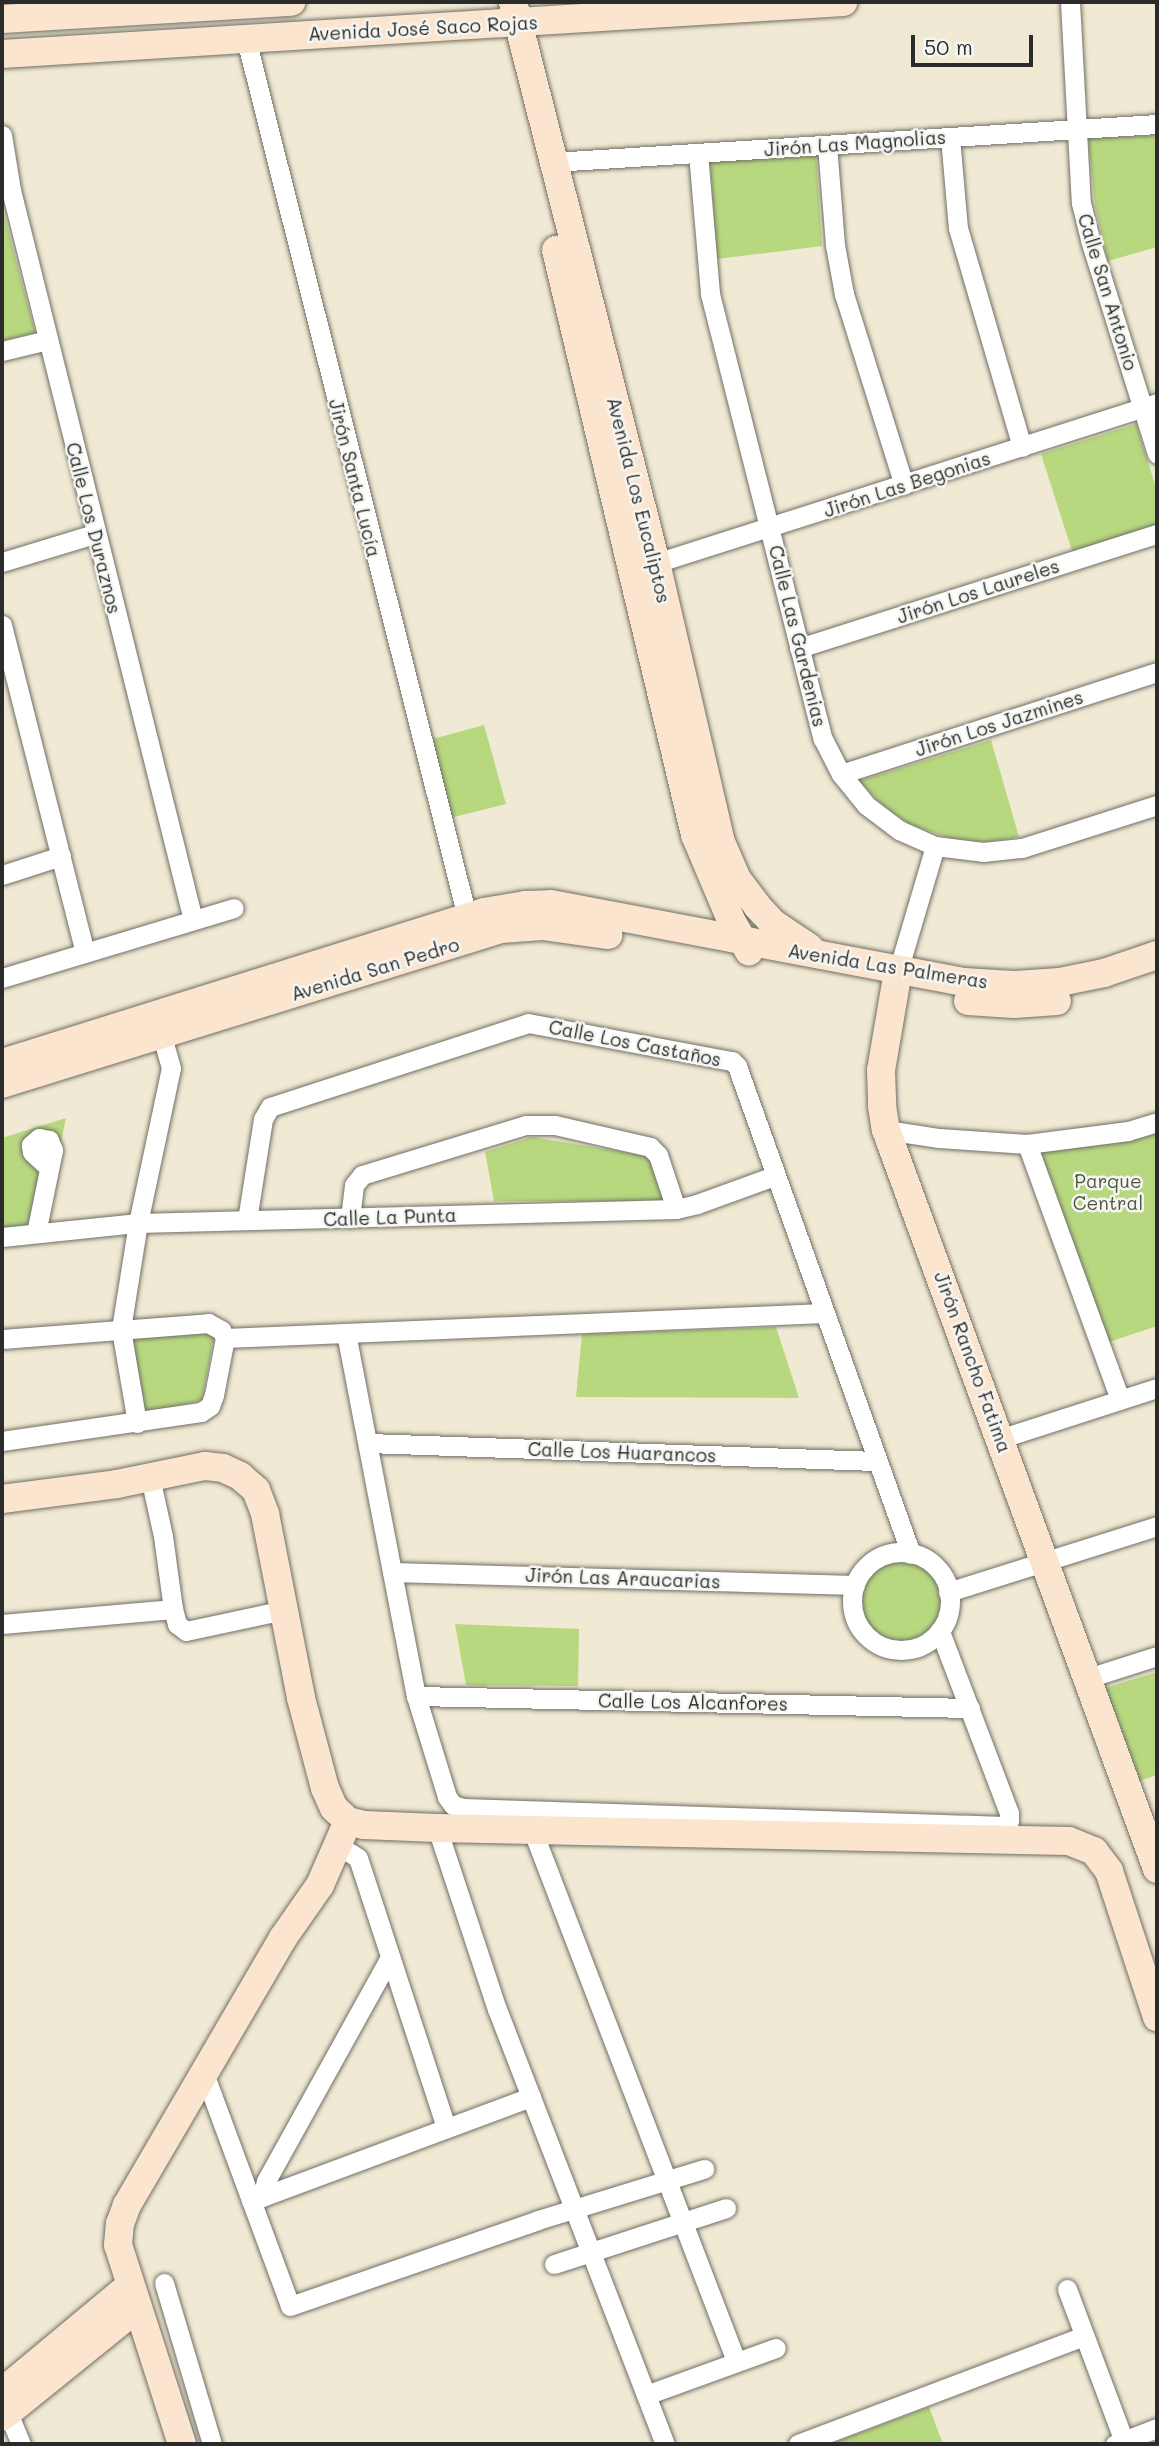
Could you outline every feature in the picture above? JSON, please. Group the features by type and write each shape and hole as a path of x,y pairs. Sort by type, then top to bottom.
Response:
{"street":[{"name":"Avenida José Saco Rojas","path":"2,19 292,2"},
{"name":"Avenida José Saco Rojas","path":"2,54 246,39 508,13 843,2"},
{"name":"Calle San Antonio","path":"1070,2 1082,210 1150,406 1157,454"},
{"name":"Avenida Los Eucaliptos","path":"508,13 553,162 656,564 721,842 737,879 774,924 828,957"},
{"name":"Avenida Los Eucaliptos","path":"508,13 695,835 749,951"},
{"name":"Jirón Santa Lucía","path":"246,39 467,917"},
{"name":"Jirón Las Magnolias","path":"553,162 1157,124"},
{"name":"Calle Los Duraznos","path":"2,135 6,190 48,340 94,534 193,920"},
{"path":"950,137 958,228 1022,447"},
{"path":"827,145 835,245 844,294 904,485"},
{"name":"Calle Las Gardenias","path":"698,153 710,294 771,527 799,648 824,739 841,774 866,805 888,821 935,845 983,852 1022,848 1157,805"},
{"path":"2,351 48,340"},
{"name":"Jirón Las Begonias","path":"656,564 1150,406"},
{"path":"2,562 94,534"},
{"name":"Jirón Los Laureles","path":"799,648 1157,534"},
{"path":"2,625 85,953"},
{"name":"Jirón Los Jazmines","path":"841,774 1157,671"},
{"name":"Jirón Rancho Fatima","path":"935,845 896,980 881,1070 881,1106 886,1130 1154,1851"},
{"path":"2,876 61,856"},
{"path":"2,978 233,908"},
{"name":"Avenida San Pedro","path":"2,1084 159,1025 467,917 501,919 549,915 749,951"},
{"name":"Avenida San Pedro","path":"2,1063 159,1025 501,919"},
{"name":"Avenida Las Palmeras","path":"749,951 828,957 962,1001 1014,1004 1065,1001 1157,975"},
{"name":"Avenida Las Palmeras","path":"749,951 896,980 1049,983 1104,973 1157,955"},
{"name":"Calle Los Castaños","path":"247,1220 263,1119 270,1107 528,1023 732,1061 737,1066 911,1554"},
{"path":"137,1423 121,1329 138,1223 171,1068 159,1025"},
{"path":"886,1130 939,1138 1027,1144 1128,1132 1157,1122"},
{"path":"351,1218 354,1185 362,1175 526,1125 555,1125 650,1147 658,1155 676,1209"},
{"path":"1027,1144 1120,1400"},
{"path":"36,1233 49,1168"},
{"name":"Calle La Punta","path":"2,1237 138,1223 676,1209 774,1176"},
{"path":"225,1338 824,1313"},
{"path":"2,1339 208,1323 221,1330 225,1338 210,1406 201,1412 2,1441"},
{"path":"346,1333 415,1696 447,1797 453,1805 463,1808 1005,1826 1010,1821 1009,1813 940,1631"},
{"path":"1002,1438 1157,1388"},
{"name":"Calle Los Huarancos","path":"368,1443 877,1461"},
{"path":"2,1499 205,1466 223,1468 240,1476 256,1490 265,1514 301,1698 325,1788 343,1833 358,1858 446,2128"},
{"path":"150,1477 163,1536 177,1624 186,1631 270,1613"},
{"path":"948,1592 1157,1526"},
{"path":"889,1554 911,1554 921,1557 938,1570 948,1592 948,1611 940,1631 912,1648 880,1645 857,1623 852,1602 855,1585 862,1571 878,1558 889,1554"},
{"name":"Jirón Las Araucarias","path":"392,1572 855,1585"},
{"path":"2,1624 173,1609"},
{"path":"1088,1678 1157,1656"},
{"name":"Calle Los Alcanfores","path":"415,1696 970,1708"},
{"path":"181,2444 118,2245 120,2224 127,2205 283,1938 320,1885 343,1833 364,1825 1069,1841 1094,1851 1109,1871 1157,2017"},
{"path":"437,1828 497,2009 665,2444"},
{"path":"532,1829 736,2361"},
{"path":"256,2199 390,1957"},
{"path":"204,2073 256,2199 290,2306 574,2209 704,2169"},
{"path":"256,2199 531,2097"},
{"path":"554,2264 726,2208"},
{"path":"164,2283 212,2444"},
{"path":"1067,2289 1121,2443 1157,2428"},
{"path":"21,2444 3,2404 133,2297"},
{"path":"798,2444 1084,2336"},
{"path":"646,2395 776,2348"}],"green space":[{"path":"1157,135 1157,247 1108,261 1095,206 1088,138"},
{"path":"816,154 822,246 717,259 710,162"},
{"path":"2,206 35,333 2,341"},
{"path":"1136,424 1157,491 1157,527 1073,554 1041,454"},
{"path":"484,725 506,804 450,818 429,740"},
{"path":"991,740 1019,837 986,842 949,838 909,824 882,805 859,781"},
{"path":"66,1118 44,1224 2,1229 2,1138"},
{"name":"Parque Central","path":"1157,1133 1157,1326 1109,1342 1041,1152 1140,1138"},
{"path":"532,1137 648,1156 666,1201 494,1201 485,1152"},
{"path":"776,1327 799,1398 576,1397 582,1334"},
{"path":"205,1330 214,1336 202,1400 139,1415 132,1336"},
{"path":"892,1560 908,1560 923,1567 934,1578 941,1593 938,1617 929,1630 908,1642 892,1642 877,1635 866,1624 859,1609 859,1593 866,1578 877,1567"},
{"path":"455,1624 579,1629 578,1686 466,1685"},
{"path":"1157,1672 1157,1775 1135,1782 1105,1688"},
{"path":"929,2407 943,2444 831,2444"}]}
